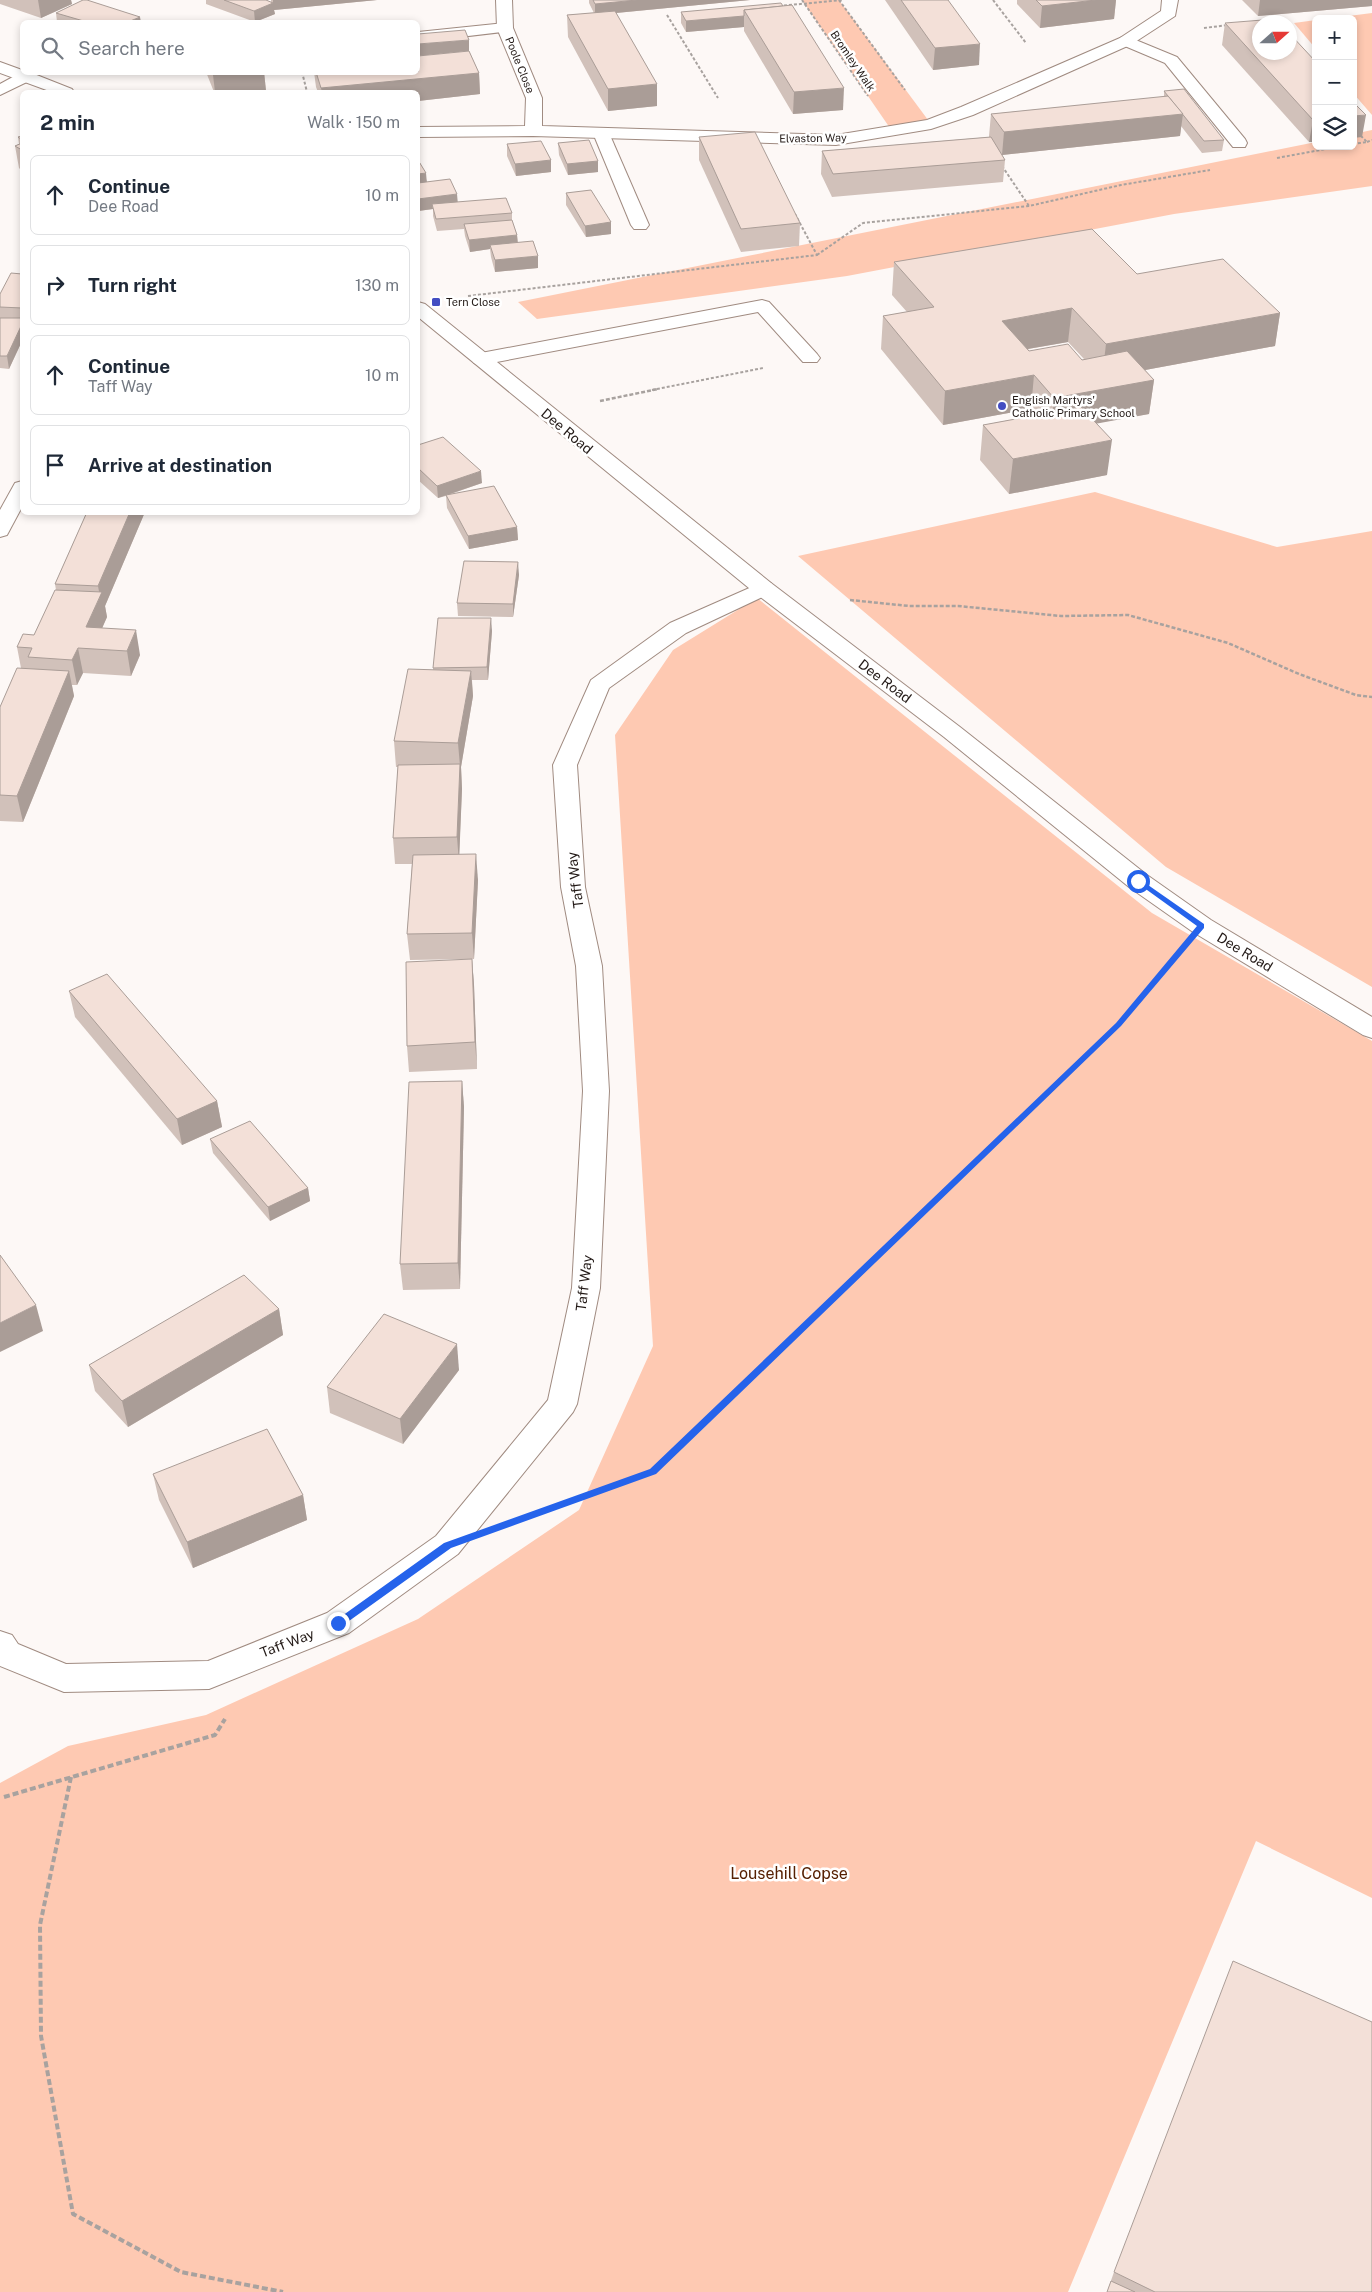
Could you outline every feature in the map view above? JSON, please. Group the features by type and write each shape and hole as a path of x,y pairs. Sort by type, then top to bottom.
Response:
{"street":[{"name":"Poole Close","path":"504,0 505,28 534,98 533,131"},
{"name":"Elvaston Way","path":"420,132 533,131 836,140 892,131 931,124 967,111 1126,41 1169,13 1170,0"},
{"path":"420,37 505,28"},
{"path":"1126,41 1171,60 1239,143"},
{"path":"0,67 20,74"},
{"path":"24,75 61,90"},
{"path":"0,90 27,76"},
{"path":"601,133 640,225"},
{"path":"481,359 762,306 810,358"},
{"name":"Dee Road","path":"420,310 763,588 952,732 1138,881 1202,926 1372,1029"},
{"path":"0,531 20,491"},
{"name":"Taff Way","path":"0,1645 6,1654 64,1678 209,1675 338,1623 448,1545 562,1404 586,1288 596,1090 589,966 573,887 565,764 599,685 678,628 763,588"}],"path":[{"name":"Bromley Walk","path":"802,0 892,131"},
{"name":"Bromley Walk","path":"839,0 931,124"},
{"path":"776,6 843,0"},
{"path":"993,0 1050,74"},
{"path":"667,16 742,137"},
{"path":"303,75 306,90"},
{"path":"967,111 1029,206"},
{"path":"1357,132 1366,142"},
{"path":"1357,143 1372,140"},
{"path":"1275,158 1320,150"},
{"path":"817,255 863,223 1029,206 1121,184 1218,168"},
{"path":"545,412 810,358"},
{"path":"847,600 866,600 909,606 958,606 1061,616 1128,615 1228,642 1299,674 1356,694 1372,697"},
{"path":"532,1515 653,1471 1118,1024 1202,926"},
{"path":"4,1797 215,1735 265,1652"},
{"path":"71,1777 40,1925 41,2036 73,2214 181,2272 283,2292"}],"green space":[{"path":"802,0 839,0 931,124 892,131"},
{"path":"1372,13 1372,115 1357,98 1356,15"},
{"path":"1312,21 1312,44 1297,27 1297,23"},
{"path":"1372,130 1372,186 1174,214 847,276 537,319 518,302 1312,143 1312,150 1357,150 1357,133"},
{"path":"1095,492 1277,547 1372,531 1372,987 1166,867 798,556"},
{"name":"Lousehill Copse","path":"757,598 1152,913 1372,1041 1372,1898 1256,1841 1068,2292 0,2292 0,1783 68,1746 206,1715 418,1619 579,1510 653,1346 615,735 673,650"}],"building":[{"path":"83,0 87,0 140,17 133,20 80,20 56,13"},
{"path":"224,0 266,0 273,3 254,11"},
{"path":"593,0 637,0 595,4"},
{"path":"901,0 948,0 980,44 935,48"},
{"path":"1036,0 1096,0 1042,6"},
{"path":"781,3 783,6 744,10 744,16 686,21 681,12"},
{"path":"792,5 844,88 794,92 744,10"},
{"path":"615,11 657,84 608,89 567,15"},
{"path":"1252,21 1252,53 1225,23"},
{"path":"465,30 469,40 420,44 420,34"},
{"path":"1297,42 1312,58 1312,119 1259,60 1297,60"},
{"path":"469,51 479,73 321,88 317,75 420,75 420,56"},
{"path":"1184,89 1224,140 1204,141 1164,91"},
{"path":"1168,96 1183,114 1004,132 991,114"},
{"path":"1357,106 1366,115 1357,116"},
{"path":"755,132 800,223 741,229 699,137"},
{"path":"991,137 1005,160 833,174 822,151"},
{"path":"589,140 598,161 567,164 558,143"},
{"path":"541,141 551,160 515,164 507,144"},
{"path":"420,163 426,173 420,174"},
{"path":"450,179 457,194 420,199 420,183"},
{"path":"591,190 611,222 585,226 566,193"},
{"path":"506,198 512,213 436,219 432,204"},
{"path":"512,220 517,235 469,240 464,224"},
{"path":"1092,229 1137,274 1223,259 1280,313 1106,344 1072,308 1002,321 1029,351 1068,344 1082,360 1127,351 1154,380 1054,398 1034,375 945,391 883,316 934,307 894,262"},
{"path":"533,241 538,256 495,260 490,245"},
{"path":"11,273 20,274 20,308 0,307 0,294"},
{"path":"0,318 20,318 20,328 7,356 0,356"},
{"path":"1081,407 1112,440 1013,459 983,425"},
{"path":"443,437 481,471 437,486 420,470 420,444"},
{"path":"494,486 517,527 468,536 446,495"},
{"path":"86,515 129,515 98,586 55,584"},
{"path":"464,561 518,562 513,604 457,603"},
{"path":"55,590 102,592 86,627 136,630 127,651 78,648 72,660 28,657 32,648 17,647 23,634 34,635"},
{"path":"438,618 491,618 487,667 433,668"},
{"path":"17,668 69,671 17,796 0,795 0,707"},
{"path":"408,669 471,671 458,743 394,741"},
{"path":"460,764 457,837 393,838 398,765"},
{"path":"476,854 472,933 407,934 413,855"},
{"path":"472,959 475,1042 407,1046 406,962"},
{"path":"107,974 217,1101 177,1119 69,991"},
{"path":"462,1081 458,1263 400,1264 409,1082"},
{"path":"250,1121 308,1188 268,1207 210,1139"},
{"path":"0,1255 36,1305 0,1323"},
{"path":"244,1275 279,1309 122,1401 89,1365"},
{"path":"384,1314 457,1344 400,1419 327,1387"},
{"path":"267,1429 303,1495 187,1542 153,1474"},
{"path":"1233,1961 1372,2022 1372,2292 1155,2292 1114,2272"},
{"path":"1111,2281 1135,2292 1107,2292"}],"place":[{"name":"Tern Close","path":"436,302"},
{"name":"English Martyrs' Catholic Primary School","path":"1002,406"}],"route":[{"path":"338,1623 448,1545 653,1471 944,1194 1118,1024 1202,926 1138,881"}]}
